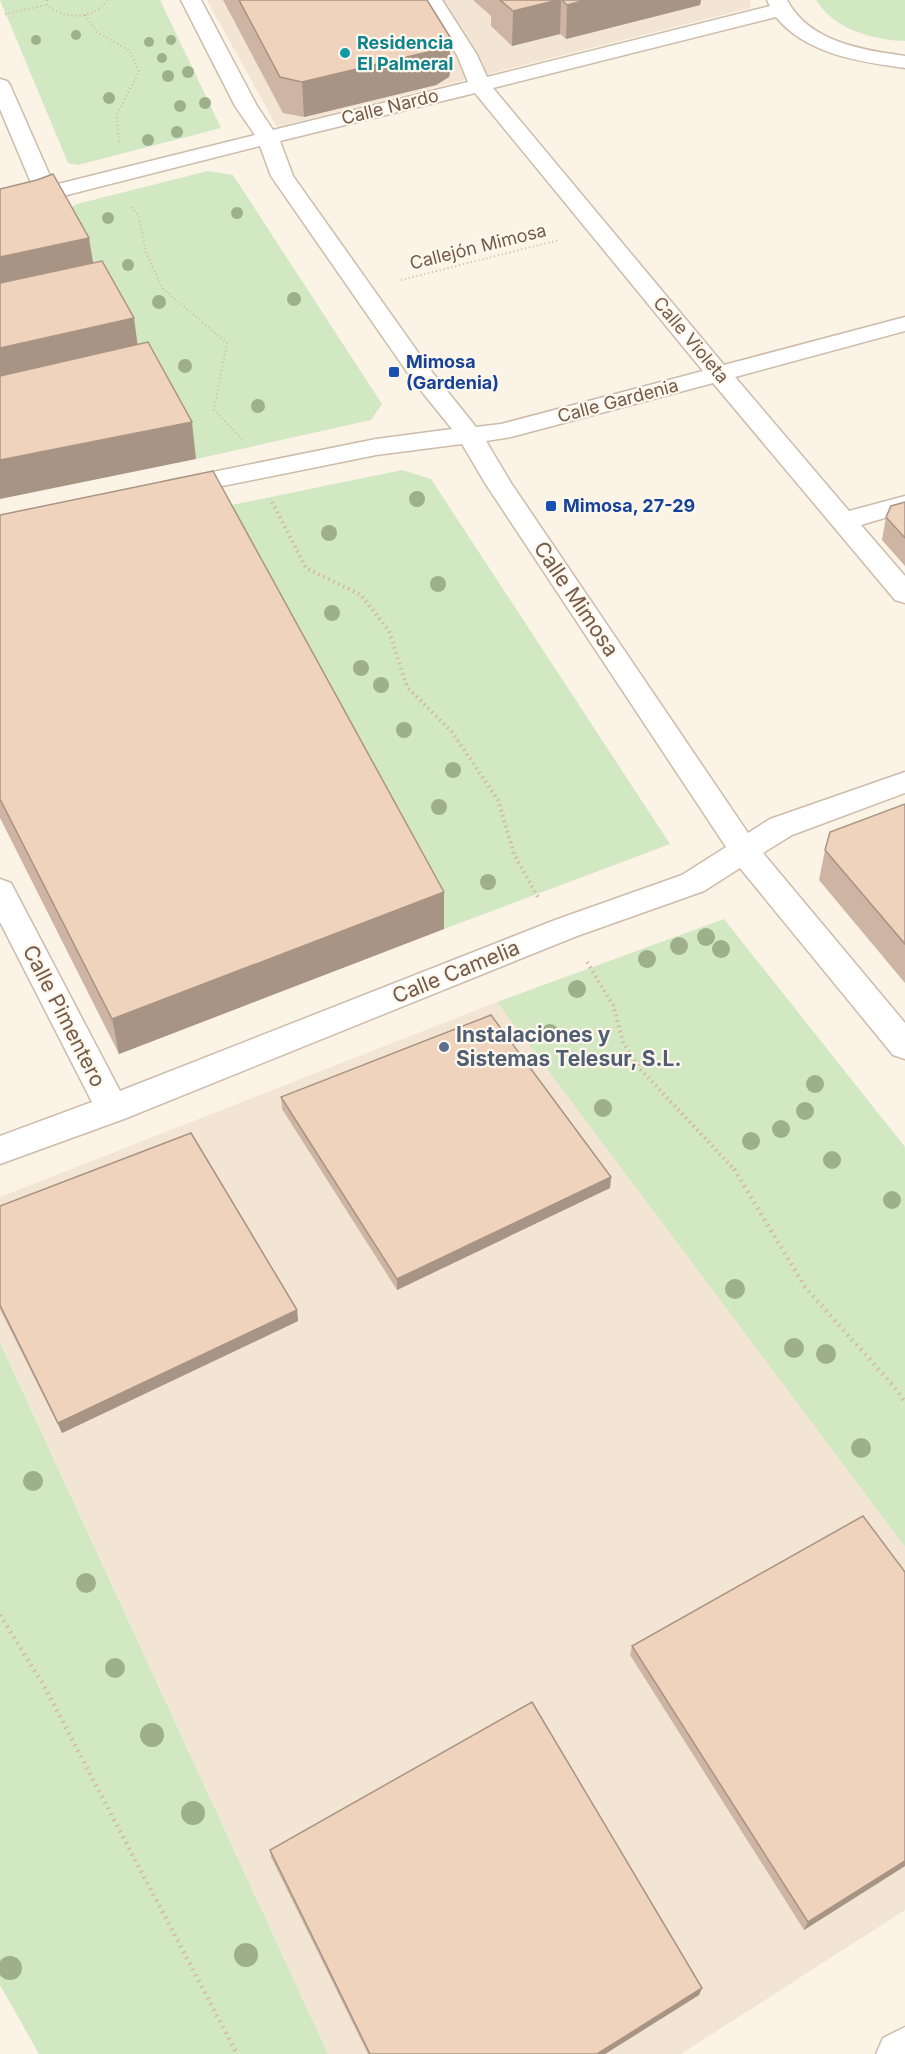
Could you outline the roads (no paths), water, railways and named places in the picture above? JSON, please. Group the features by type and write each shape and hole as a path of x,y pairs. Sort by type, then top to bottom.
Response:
{"street":[{"name":"Calle Mimosa","path":"192,0 246,106 268,138 282,176 423,377 470,436 498,483 744,851 905,1046"},
{"name":"Calle Violeta","path":"432,0 467,55 479,84 718,374 905,594"},
{"name":"Calle Nardo","path":"0,205 479,84 779,5"},
{"path":"779,5 799,30 833,47 869,57 905,62"},
{"path":"2,93 47,193"},
{"name":"Calle Gardenia","path":"147,493 376,447 502,432 905,324"},
{"path":"843,521 905,504"},
{"name":"Calle Camelia","path":"0,1150 112,1109 566,928 693,883 781,827 905,782"},
{"name":"Calle Pimentero","path":"0,891 112,1109"},
{"path":"899,2054 905,2050"}],"place":[{"name":"Residencia El Palmeral","path":"345,53"},
{"name":"Mimosa (Gardenia)","path":"394,372"},
{"name":"Mimosa, 27-29","path":"551,506"},
{"name":"Instalaciones y Sistemas Telesur, S.L.","path":"444,1047"}]}
